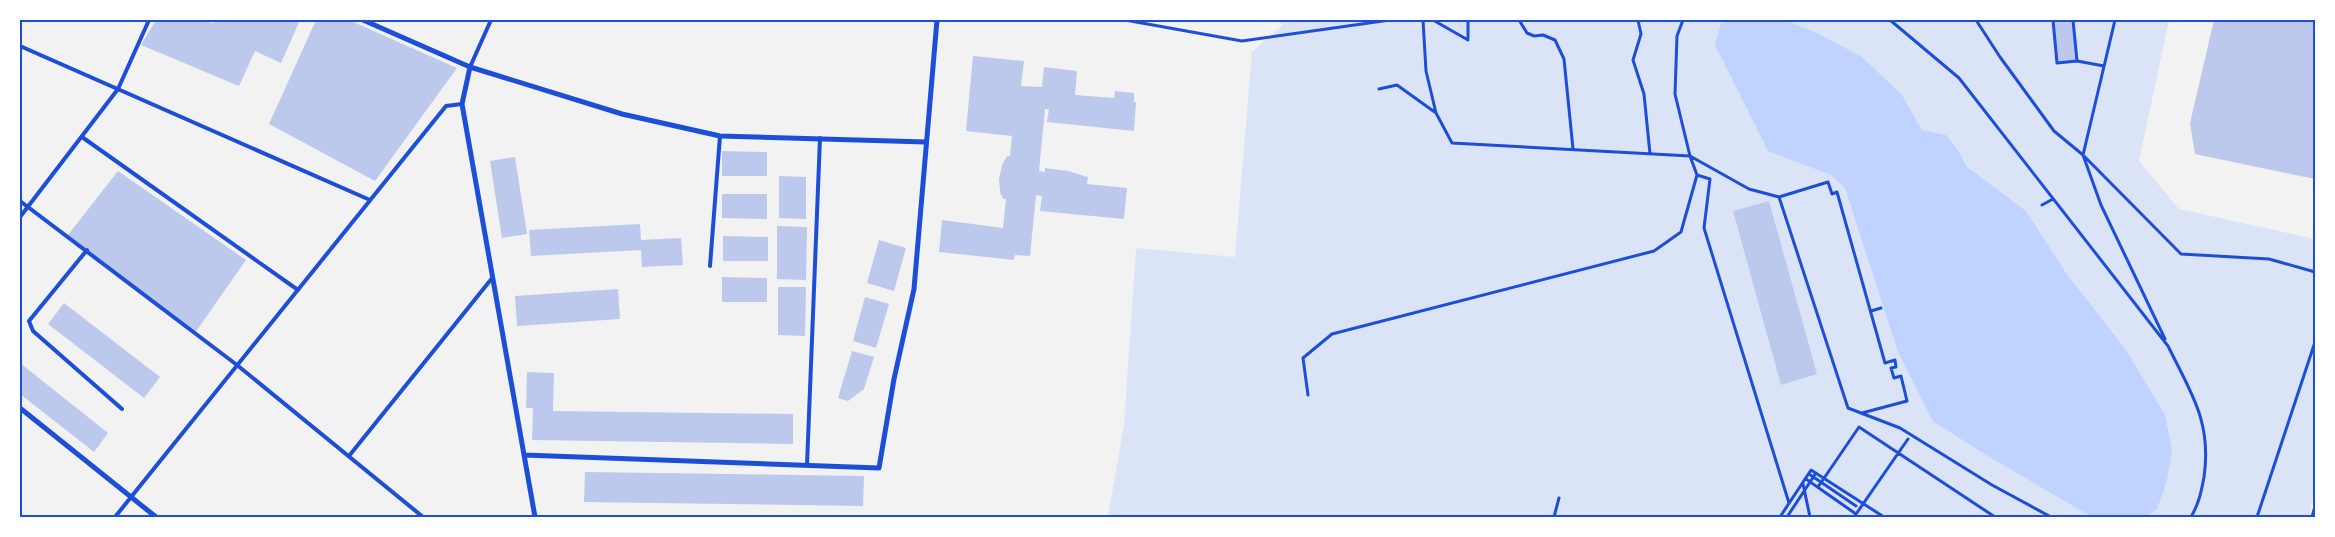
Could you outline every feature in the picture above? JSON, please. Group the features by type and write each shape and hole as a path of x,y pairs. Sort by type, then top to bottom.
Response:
{"street":[{"path":"363,20 470,67 622,114 720,136 926,142"},
{"path":"524,455 879,468 894,379 914,289 937,20"},
{"path":"470,67 462,104 535,517"},
{"path":"20,408 156,517"},
{"path":"2313,517 2315,510"}],"lane":[{"path":"20,217 118,90 148,20"},
{"path":"470,67 491,20"},
{"path":"20,46 370,200"},
{"path":"115,517 446,106 462,104"},
{"path":"710,266 720,136"},
{"path":"82,137 298,290"},
{"path":"807,465 820,138"},
{"path":"20,201 237,365 423,517"},
{"path":"87,250 29,321 33,331 122,409"},
{"path":"349,456 493,276"}],"path":[{"path":"1125,20 1242,41 1390,20"},
{"path":"1423,20 1426,70 1436,113 1452,143 1690,156 1749,189 1779,197 1828,182 1832,194 1837,192 1885,363 1895,360 1896,367 1891,368 1894,378 1901,376 1907,401 1862,413"},
{"path":"1433,20 1468,40 1468,20"},
{"path":"1519,20 1528,32 1550,37 1560,48 1564,59 1573,150"},
{"path":"1638,20 1641,34 1633,60 1644,94 1650,154"},
{"path":"1308,395 1303,358 1332,334 1654,251 1681,232 1697,175 1690,156 1675,94 1677,36 1683,20"},
{"path":"1890,20 1959,78 2168,346"},
{"path":"1976,20 2000,57 2054,130 2083,155 2181,254 2269,259 2315,272"},
{"path":"2053,20 2057,63 2077,61 2104,66"},
{"path":"2073,20 2077,61"},
{"path":"2115,20 2083,155 2101,205 2168,346 2189,384 2203,422 2207,454 2200,502 2191,517"},
{"path":"1379,89 1398,85 1436,113"},
{"path":"1697,175 1710,179 1704,228 1789,504"},
{"path":"1779,197 1848,408 1900,428 1992,486 2051,517"},
{"path":"2042,205 2054,199"},
{"path":"1871,311 1881,308"},
{"path":"2257,517 2315,342"},
{"path":"1818,487 1860,427 1986,516 1995,517"},
{"path":"1806,478 1855,515 1908,439"},
{"path":"1780,517 1811,470 1821,482 1856,506"},
{"path":"1815,475 1824,478 1884,517"},
{"path":"1787,517 1815,475"},
{"path":"1803,483 1810,517"},
{"path":"1554,517 1559,498"}],"shaded area":[{"path":"1267,20 2169,20 2139,161 2179,209 2315,239 2315,486 2309,517 1108,517 1124,425 1136,248 1235,257 1252,52 1284,24"}],"water":[{"path":"1730,20 1785,20 1815,32 1862,57 1902,95 1922,130 1946,135 1960,153 1966,166 2026,211 2066,273 2126,350 2165,415 2172,449 2167,481 2157,509 2146,517 2092,517 1986,455 1933,421 1898,352 1845,188 1831,175 1768,151 1715,45 1721,23"}],"building":[{"path":"156,20 201,20 212,23 213,20 300,20 281,63 255,51 239,86 141,45"},
{"path":"316,20 349,20 457,68 375,181 269,124"},
{"path":"2053,20 2073,20 2077,61 2057,63"},
{"path":"2214,20 2315,20 2315,179 2195,154 2190,123"},
{"path":"973,56 1024,61 1021,86 1042,87 1044,67 1077,71 1075,95 1114,98 1115,91 1134,93 1134,102 1136,102 1134,131 1047,122 1049,109 1045,109 1039,171 1045,172 1045,168 1068,171 1088,177 1087,184 1127,188 1124,219 1040,211 1042,196 1036,195 1030,256 1015,255 1014,260 939,252 942,220 1003,228 1006,199 1003,199 1000,192 999,179 1002,165 1007,156 1010,156 1012,136 966,131"},
{"path":"722,151 767,152 767,176 722,176"},
{"path":"515,157 527,234 502,238 490,161"},
{"path":"118,171 246,260 195,333 68,235"},
{"path":"779,176 806,177 806,219 779,218"},
{"path":"722,194 767,194 767,219 722,218"},
{"path":"1769,201 1817,374 1781,385 1733,211"},
{"path":"640,224 641,240 681,238 683,265 642,267 641,250 531,256 529,230"},
{"path":"777,226 807,227 806,280 777,279"},
{"path":"723,236 768,237 768,261 723,261"},
{"path":"879,240 906,248 894,291 867,283"},
{"path":"722,277 767,278 767,302 722,302"},
{"path":"778,287 806,287 805,336 778,335"},
{"path":"618,289 620,319 517,326 515,296"},
{"path":"865,297 889,304 876,348 853,341"},
{"path":"64,303 160,377 144,398 48,324"},
{"path":"852,351 874,357 864,389 848,401 838,398"},
{"path":"20,363 108,433 94,452 20,394"},
{"path":"527,372 554,373 553,411 793,414 793,444 532,440 533,408 526,408"},
{"path":"585,472 864,476 863,506 584,502"}]}
